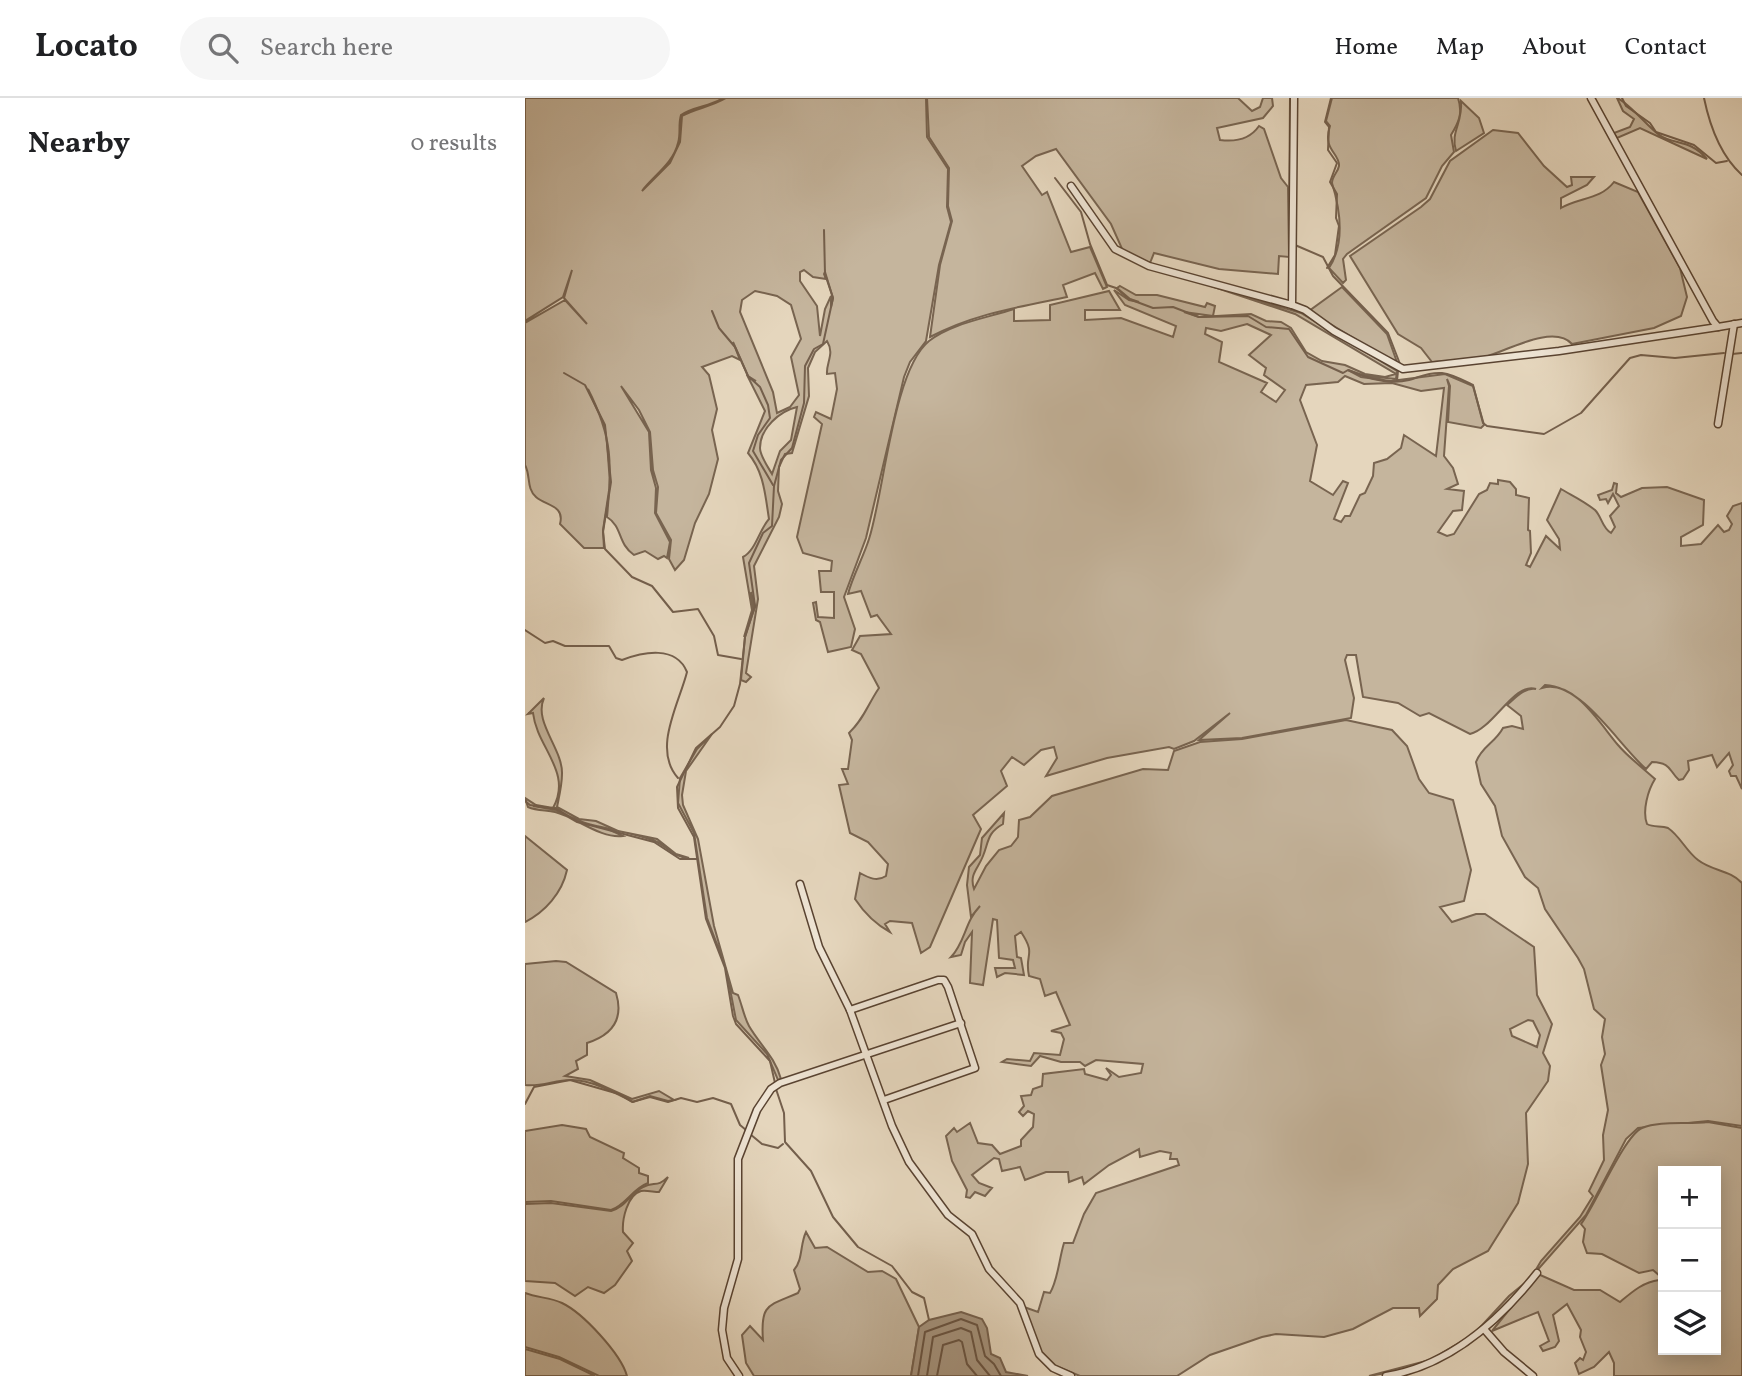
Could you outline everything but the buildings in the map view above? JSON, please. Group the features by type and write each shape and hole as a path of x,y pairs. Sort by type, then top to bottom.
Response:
{"street":[{"path":"1292,305 1294,98"},
{"path":"1591,98 1719,327"},
{"path":"1071,186 1115,248 1149,265 1292,305 1400,369 1559,351 1738,324 1718,424"},
{"path":"800,884 819,947 850,1010 909,1162 948,1215 972,1234 989,1269 1020,1303 1039,1354 1053,1368 1071,1376"},
{"path":"850,1010 944,980 961,1023 975,1068 884,1100"},
{"path":"739,1376 727,1357 722,1318 738,1259 737,1172 747,1131 761,1102 775,1085 961,1023"},
{"path":"1386,1376 1440,1359 1485,1329 1537,1273"},
{"path":"1485,1329 1504,1352 1532,1376"}],"shaded area":[{"path":"525,98 723,98 681,115 679,140 675,150 642,191 670,163 680,142 682,116 726,98 926,98 927,137 948,169 947,207 951,222 939,265 926,341 910,362 904,377 866,538 844,597 855,629 851,647 828,652 820,622 816,620 813,603 816,602 818,617 834,618 834,592 821,592 819,571 831,571 832,561 803,553 797,537 822,424 814,417 816,412 831,419 837,389 835,373 827,374 830,354 827,341 815,352 808,368 809,396 792,453 785,454 779,467 778,491 782,504 779,517 754,566 758,599 746,673 751,677 746,682 741,680 745,637 752,616 744,637 752,610 743,557 751,550 769,519 761,476 748,453 765,411 748,377 756,381 748,376 733,342 740,360 732,356 702,367 709,375 717,409 712,430 718,459 709,494 695,523 684,560 675,570 669,559 671,540 656,513 658,487 653,470 650,432 639,410 621,386 649,432 651,470 656,488 655,513 670,542 667,558 664,556 658,559 645,551 634,555 629,550 616,525 607,517 609,489 603,530 604,548 584,548 560,524 560,513 557,509 533,493 525,465 525,323 565,300 587,324 564,298 572,270 563,297 525,321","holes":["804,270 813,277 826,279 825,272 833,298 831,307 831,296 825,309 820,336 817,306 800,281 800,272","755,291 777,296 791,305 801,339 791,357 799,395 790,407 777,413 773,392 740,312 742,300","797,407 791,440 780,451 772,474 761,454 763,434 778,416"]},
{"path":"927,98 1238,98 1252,111 1260,107 1263,98 1272,98 1273,106 1263,118 1217,128 1220,140 1226,141 1247,137 1259,126 1264,129 1281,178 1288,187 1289,257 1279,256 1278,274 1219,269 1154,253 1150,263 1123,251 1111,224 1056,149 1036,156 1022,166 1042,195 1047,192 1071,252 1090,247 1107,287 1103,289 1095,273 1063,285 1067,297 980,317 930,337 940,265 952,221 948,206 949,168 929,137"},
{"path":"1332,98 1458,98 1460,108 1458,122 1451,135 1454,152 1442,166 1426,198 1347,254 1343,259 1346,280 1343,283 1329,268 1340,237 1332,183 1339,162 1328,141 1330,126 1326,121"},
{"path":"1617,98 1658,134 1694,148 1707,159 1640,128 1617,138 1614,133 1630,127 1634,119 1623,111"},
{"path":"1461,101 1479,118 1484,133 1456,151 1455,138"},
{"path":"1493,130 1518,133 1544,166 1567,187 1572,185 1571,177 1594,177 1587,185 1561,198 1561,208 1596,195 1614,182 1638,192 1680,268 1687,297 1681,316 1654,328 1572,344 1564,339 1543,337 1468,360 1432,362 1421,348 1398,334 1350,256 1421,207 1430,199 1450,161"},
{"path":"1120,286 1136,295 1157,295 1205,307 1207,303 1215,306 1213,316 1184,312 1199,317 1251,314 1266,321 1281,322 1291,328 1306,352 1322,361 1345,365 1365,374 1385,377 1396,374 1295,314 1211,286 1301,313 1397,371 1396,379 1365,376 1348,370 1361,377 1391,381 1445,374 1473,386 1484,425 1481,428 1448,422 1450,386 1447,379 1449,386 1444,456 1453,468 1458,484 1447,489 1464,491 1462,510 1453,511 1438,532 1447,536 1454,534 1479,494 1487,490 1490,483 1498,484 1498,480 1510,482 1516,489 1516,495 1529,498 1528,530 1531,553 1526,565 1530,567 1546,536 1560,549 1559,539 1547,520 1561,489 1595,510 1611,533 1615,527 1610,516 1619,506 1613,494 1608,503 1606,499 1600,500 1598,495 1612,490 1614,483 1617,484 1616,493 1621,497 1642,488 1667,487 1704,500 1703,525 1681,537 1681,546 1701,544 1718,525 1724,532 1729,530 1732,524 1727,516 1733,506 1742,503 1742,789 1736,776 1731,776 1729,771 1733,765 1729,753 1717,767 1712,755 1688,761 1689,770 1683,779 1679,780 1663,764 1652,762 1646,769 1600,718 1577,698 1622,749 1655,779 1647,801 1647,824 1668,828 1698,860 1732,875 1742,883 1742,1126 1708,1121 1638,1128 1626,1139 1586,1215 1532,1276 1541,1261 1580,1217 1593,1196 1589,1191 1604,1160 1603,1135 1608,1110 1601,1065 1605,1054 1602,1037 1605,1019 1594,1009 1584,969 1578,958 1545,909 1538,888 1525,877 1502,836 1495,806 1481,784 1476,762 1503,728 1512,726 1523,729 1521,716 1507,705 1524,691 1536,689 1528,688 1520,692 1487,724 1470,734 1429,713 1420,716 1398,703 1363,697 1356,655 1347,655 1345,660 1354,698 1351,718 1242,738 1199,740 1230,713 1194,741 1174,749 1169,747 1107,758 1046,776 1057,758 1054,747 1041,750 1024,765 1012,757 1001,771 1007,786 973,815 981,829 930,947 921,953 912,923 890,921 885,924 890,932 870,917 855,899 860,873 873,879 883,878 886,876 888,864 868,842 850,833 839,785 848,784 842,769 848,769 852,740 849,733 879,688 861,654 852,650 860,636 891,634 877,615 871,617 861,591 848,594 869,539 898,404 907,378 917,356 929,341 948,330 1014,309 1014,321 1050,320 1050,305 1109,291 1120,310 1085,310 1085,320 1121,318 1173,337 1176,326 1125,305 1114,290 1129,300 1139,302 1130,299 1117,288","holes":["1247,324 1271,335 1249,355 1266,368 1264,375 1285,390 1276,402 1261,392 1267,383 1219,362 1222,342 1205,334 1206,328 1221,331","1345,376 1364,384 1392,383 1421,391 1444,388 1436,456 1404,435 1401,448 1387,459 1374,463 1373,476 1365,493 1360,495 1350,516 1345,516 1341,522 1334,519 1348,483 1343,481 1333,495 1310,481 1317,445 1300,400 1306,385 1338,382"]},
{"path":"1342,287 1387,334 1398,365 1309,311"},
{"path":"544,698 542,716 561,765 557,807 579,819 596,821 623,836 597,831 580,823 597,826 579,821 553,808 558,795 557,771 536,726 533,713 528,714"},
{"path":"1346,720 1392,730 1407,746 1419,779 1429,793 1453,800 1471,870 1464,901 1440,907 1452,922 1476,914 1485,914 1534,947 1537,995 1552,1024 1543,1053 1550,1066 1548,1081 1526,1113 1528,1164 1518,1203 1488,1251 1453,1269 1438,1285 1437,1299 1420,1316 1419,1308 1393,1308 1353,1329 1324,1337 1276,1334 1262,1337 1210,1355 1177,1376 1080,1376 1051,1364 1039,1349 1024,1307 1038,1312 1044,1292 1050,1293 1057,1276 1064,1243 1073,1243 1084,1214 1096,1193 1179,1165 1177,1159 1170,1159 1171,1153 1160,1151 1140,1157 1139,1149 1109,1165 1084,1184 1082,1177 1069,1182 1068,1172 1046,1172 1025,1180 1020,1167 1002,1171 999,1159 994,1158 972,1175 979,1183 992,1188 985,1196 975,1192 970,1198 966,1197 967,1190 952,1161 946,1136 954,1128 957,1132 970,1123 978,1143 992,1145 1000,1154 1021,1146 1021,1140 1033,1127 1034,1114 1028,1111 1023,1116 1019,1112 1024,1106 1021,1096 1031,1095 1033,1089 1042,1086 1043,1074 1084,1069 1085,1074 1107,1080 1111,1075 1106,1068 1119,1077 1141,1073 1143,1064 1096,1060 1085,1066 1080,1062 1061,1062 1040,1056 1031,1066 1002,1062 1007,1059 1030,1061 1034,1053 1060,1055 1064,1039 1061,1033 1051,1031 1070,1025 1056,992 1045,996 1040,979 1029,976 1029,950 1021,932 1015,936 1017,957 1021,958 1024,975 1005,973 997,977 995,968 1015,968 1013,960 999,958 997,920 993,919 983,985 970,983 972,932 961,955 951,957 975,913 971,917 967,885 969,867 980,855 982,838 1004,813 1003,824 991,834 975,872 974,889 986,866 999,850 1011,846 1018,837 1019,820 1030,817 1052,796 1143,769 1168,770 1174,751 1200,742 1242,739","holes":["1528,1020 1533,1021 1540,1035 1537,1047 1512,1036 1510,1029"]},
{"path":"712,734 686,771 682,795 683,805 698,839 714,926 726,967 707,918 694,833 678,803 680,778 697,749"},
{"path":"525,798 536,805 550,807 533,806 556,810 568,817 528,807"},
{"path":"630,833 657,839 676,854 689,858 675,854 655,841"},
{"path":"525,836 567,870 552,901 525,922"},
{"path":"566,962 616,993 618,1002 614,1025 596,1040 587,1043 587,1055 576,1061 578,1069 565,1076 590,1080 632,1099 659,1091 674,1100 650,1096 633,1102 603,1087 578,1080 525,1085 525,964"},
{"path":"726,969 733,993 738,995 749,1026 771,1058 781,1079 778,1080 767,1054 736,1020"},
{"path":"1708,1122 1742,1128 1742,1376 1614,1376 1614,1363 1609,1352 1594,1367 1579,1374 1575,1363 1580,1358 1583,1360 1586,1352 1580,1337 1581,1330 1567,1304 1553,1315 1559,1341 1555,1347 1543,1351 1540,1346 1549,1341 1538,1312 1492,1331 1538,1274 1574,1290 1600,1290 1620,1302 1643,1285 1658,1280 1658,1355 1721,1355 1721,1166 1658,1166 1658,1274 1653,1270 1639,1273 1602,1254 1587,1253 1583,1242 1585,1229 1581,1224 1627,1144 1642,1128 1658,1124"},
{"path":"562,1125 586,1129 590,1137 624,1153 623,1158 639,1168 639,1173 648,1176 648,1183 611,1210 551,1201 525,1202 525,1131"},
{"path":"668,1177 659,1192 641,1191 632,1197 623,1221 623,1232 633,1243 627,1251 632,1261 615,1285 604,1293 588,1287 575,1296 555,1283 525,1281 525,1204 551,1203 611,1211 647,1185 661,1182"},
{"path":"806,1232 815,1248 827,1247 868,1272 882,1271 896,1279 919,1327 911,1376 754,1376 746,1363 742,1335 750,1326 763,1340 765,1312 773,1304 798,1293 800,1289 794,1270 799,1262"},
{"path":"1529,1280 1489,1325 1442,1357 1403,1370 1369,1376 1430,1360 1474,1334 1509,1296"},
{"path":"525,1293 557,1301 571,1308 600,1335 627,1376 599,1376 559,1357 525,1347"},
{"path":"525,1349 560,1359 595,1376 525,1376"}],"water":[{"path":"961,1312 982,1319 987,1328 991,1354 1000,1358 1006,1372 1028,1376 911,1376 919,1327 929,1320"}],"waterway":[{"path":"1289,238 1290,98"},
{"path":"1327,268 1335,255 1339,226 1336,218 1337,194 1330,182 1337,163 1328,150 1329,127 1325,122 1331,98"},
{"path":"1622,98 1626,106 1650,123 1656,132 1694,145 1716,163 1727,161"},
{"path":"1704,98 1717,140 1742,175"},
{"path":"1055,178 1081,212 1090,244 1107,285 1116,288 1129,299 1153,308 1173,307 1199,317 1248,316 1266,327 1289,329 1308,357 1343,373 1348,370 1370,378 1394,382 1432,373 1454,376 1473,385 1483,423 1487,426 1544,434 1581,413 1630,358 1641,355 1675,358 1724,353"},
{"path":"775,1083 770,1061 736,1024 733,1016 725,968 706,919 694,837 678,808 677,787 696,748 720,727 734,706 740,684 745,637 755,606 749,563 763,533 772,526 774,486 781,460 792,448 804,403 805,366 814,349 823,344 833,298 825,274 824,230"},
{"path":"1295,245 1323,257 1333,276 1388,333 1400,364"},
{"path":"712,311 719,328 735,347 748,376 760,387 768,405 770,418 758,435 753,451 773,485"},
{"path":"1732,354 1742,353"},
{"path":"1397,381 1398,371"},
{"path":"564,373 585,385 605,425 611,482 603,532 605,549 632,577 652,586 673,612 698,609 714,636 718,655 741,659"},
{"path":"525,630 545,643 553,641 565,646 609,646 616,658 622,660 658,653 667,654 682,663 687,672 667,740 667,754 678,778"},
{"path":"525,801 530,805 556,809 578,822 654,842 680,859 697,859"},
{"path":"525,1104 534,1087 570,1080 619,1094 632,1102 650,1097 668,1102 681,1098 697,1102 713,1098 731,1104 740,1125 746,1130"},
{"path":"776,1089 784,1113 785,1142 811,1171 833,1217 858,1247 892,1266 912,1292 924,1298 929,1320"},
{"path":"750,1134 762,1144 778,1148 783,1144"}]}
